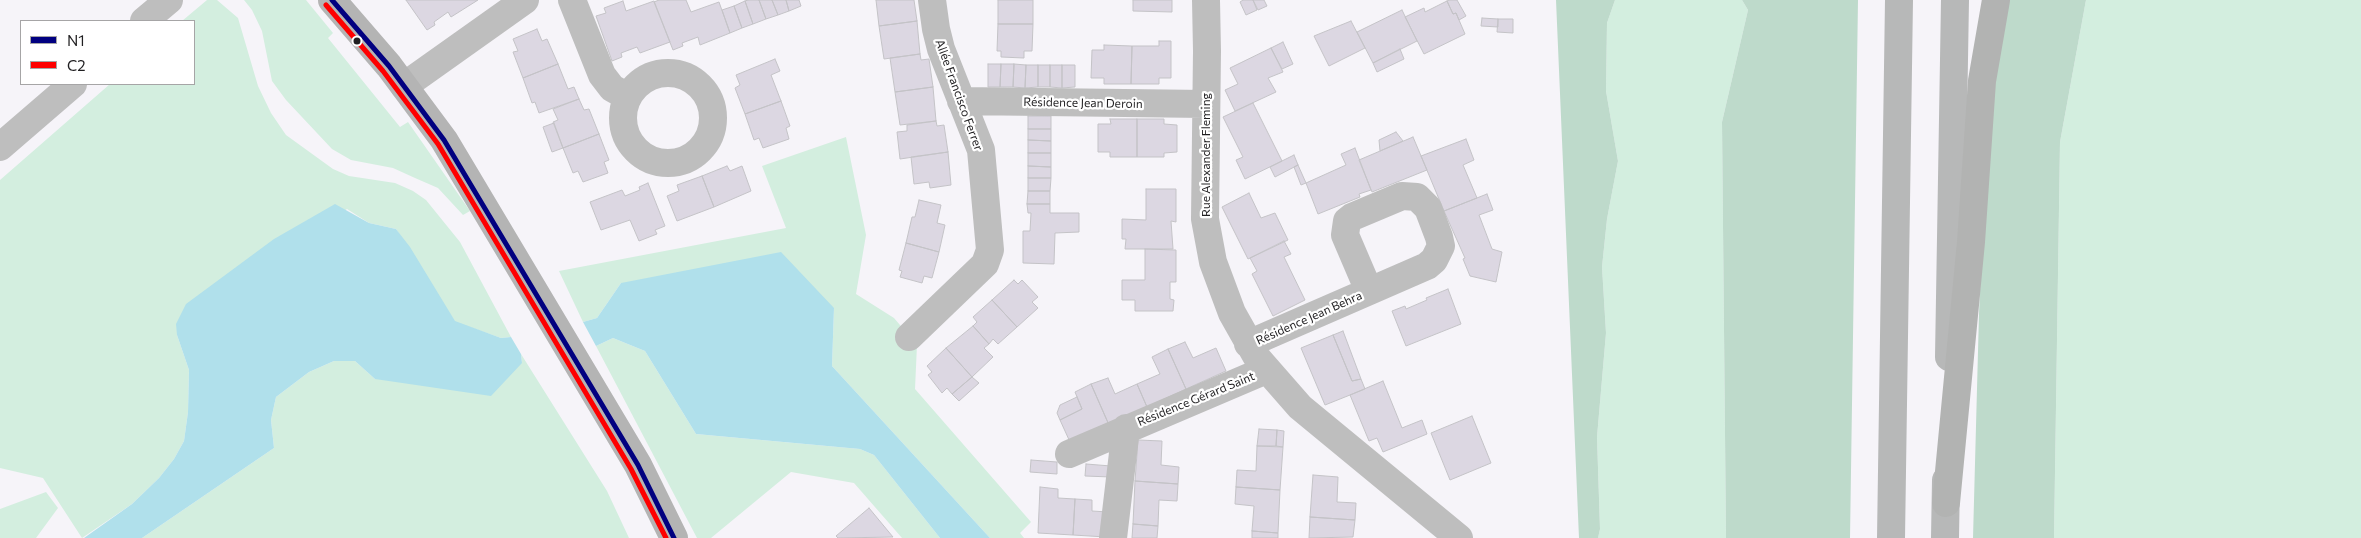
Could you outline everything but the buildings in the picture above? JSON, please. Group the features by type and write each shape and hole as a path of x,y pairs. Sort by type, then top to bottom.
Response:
{"highway":[{"path":"1946,504 1971,242 1982,81 1996,0"}],"main road":[{"path":"1890,538 1899,0"},
{"path":"1945,538 1955,0"}],"street":[{"path":"145,20 169,0"},
{"path":"332,0 404,86 464,172 649,484 674,538"},
{"path":"404,86 525,0"},
{"path":"572,0 602,75 612,88 628,97"},
{"name":"Allée Francisco Ferrer","path":"909,338 985,264 990,250 981,150 941,49 932,0"},
{"name":"Rue Alexander Fleming","path":"1206,0 1204,206 1206,232 1218,278 1248,344 1266,370 1300,407 1459,538"},
{"path":"0,147 72,85"},
{"name":"Résidence Jean Deroin","path":"961,101 1206,104"},
{"name":"Résidence Jean Behra","path":"1248,344 1370,291"},
{"name":"Résidence Gérard Saint","path":"1069,454 1126,428 1266,370"},
{"name":"Résidence Gérard Saint","path":"1113,538 1126,428"},
{"path":"1879,538 1892,444"}],"green space":[{"path":"207,0 217,0 238,18 258,86 271,113 286,135 333,169 349,176 395,183 413,191 426,200 460,242 511,337 501,338 455,322 396,229 369,223 347,209 177,335 189,370 188,412 184,441 174,459 159,478 132,504 82,538 43,478 0,468 0,180 109,85 195,85 195,20 183,20"},
{"path":"244,0 306,0 333,33 328,38 400,127 408,122 470,211 463,215 438,188 393,168 351,160 332,149 286,100 272,81 262,31 252,10"},
{"path":"1556,0 1615,0 1607,23 1606,91 1618,161 1607,219 1602,267 1606,333 1597,437 1600,529 1598,538 1579,538"},
{"path":"1615,0 1742,0 1748,10 1722,122 1726,538 1598,538 1600,529 1597,437 1606,333 1602,267 1607,219 1618,161 1606,91 1607,23"},
{"path":"1742,0 1858,0 1850,538 1726,538 1722,122 1748,10"},
{"path":"2005,0 2086,0 2060,142 2054,538 1973,538 1979,314 1988,101"},
{"path":"2086,0 2361,0 2361,538 2054,538 2060,142"},
{"path":"846,137 866,235 856,294 894,318 917,345 915,389 1031,522 1020,533 1024,538 990,538 832,366 834,308 621,283 597,318 583,322 559,271 786,228 762,166"},
{"path":"613,338 645,351 696,434 860,449 874,455 940,538 902,538 854,483 791,472 711,538 697,538 596,346"},
{"path":"521,354 607,491 629,538 142,538 274,448 271,420 276,397 309,372 334,361 355,361 375,379 522,363"},
{"path":"46,492 58,508 36,538 0,538 0,509"}],"water":[{"path":"335,204 369,223 396,229 410,247 455,321 501,338 511,337 521,354 522,363 491,396 375,379 355,361 334,361 309,372 276,397 271,420 274,448 142,538 84,538 132,504 159,478 174,459 184,441 188,412 189,370 177,335 176,324 186,304 274,239"},
{"path":"781,252 834,308 832,366 990,538 940,538 874,455 860,449 696,434 645,351 613,338 596,346 583,322 597,318 621,283"}],"transit line":[{"name":"N1","path":"332,0 389,66 444,140 638,465 674,538"},
{"name":"C2","path":"326,5 383,71 438,144 631,469 666,538"}]}
